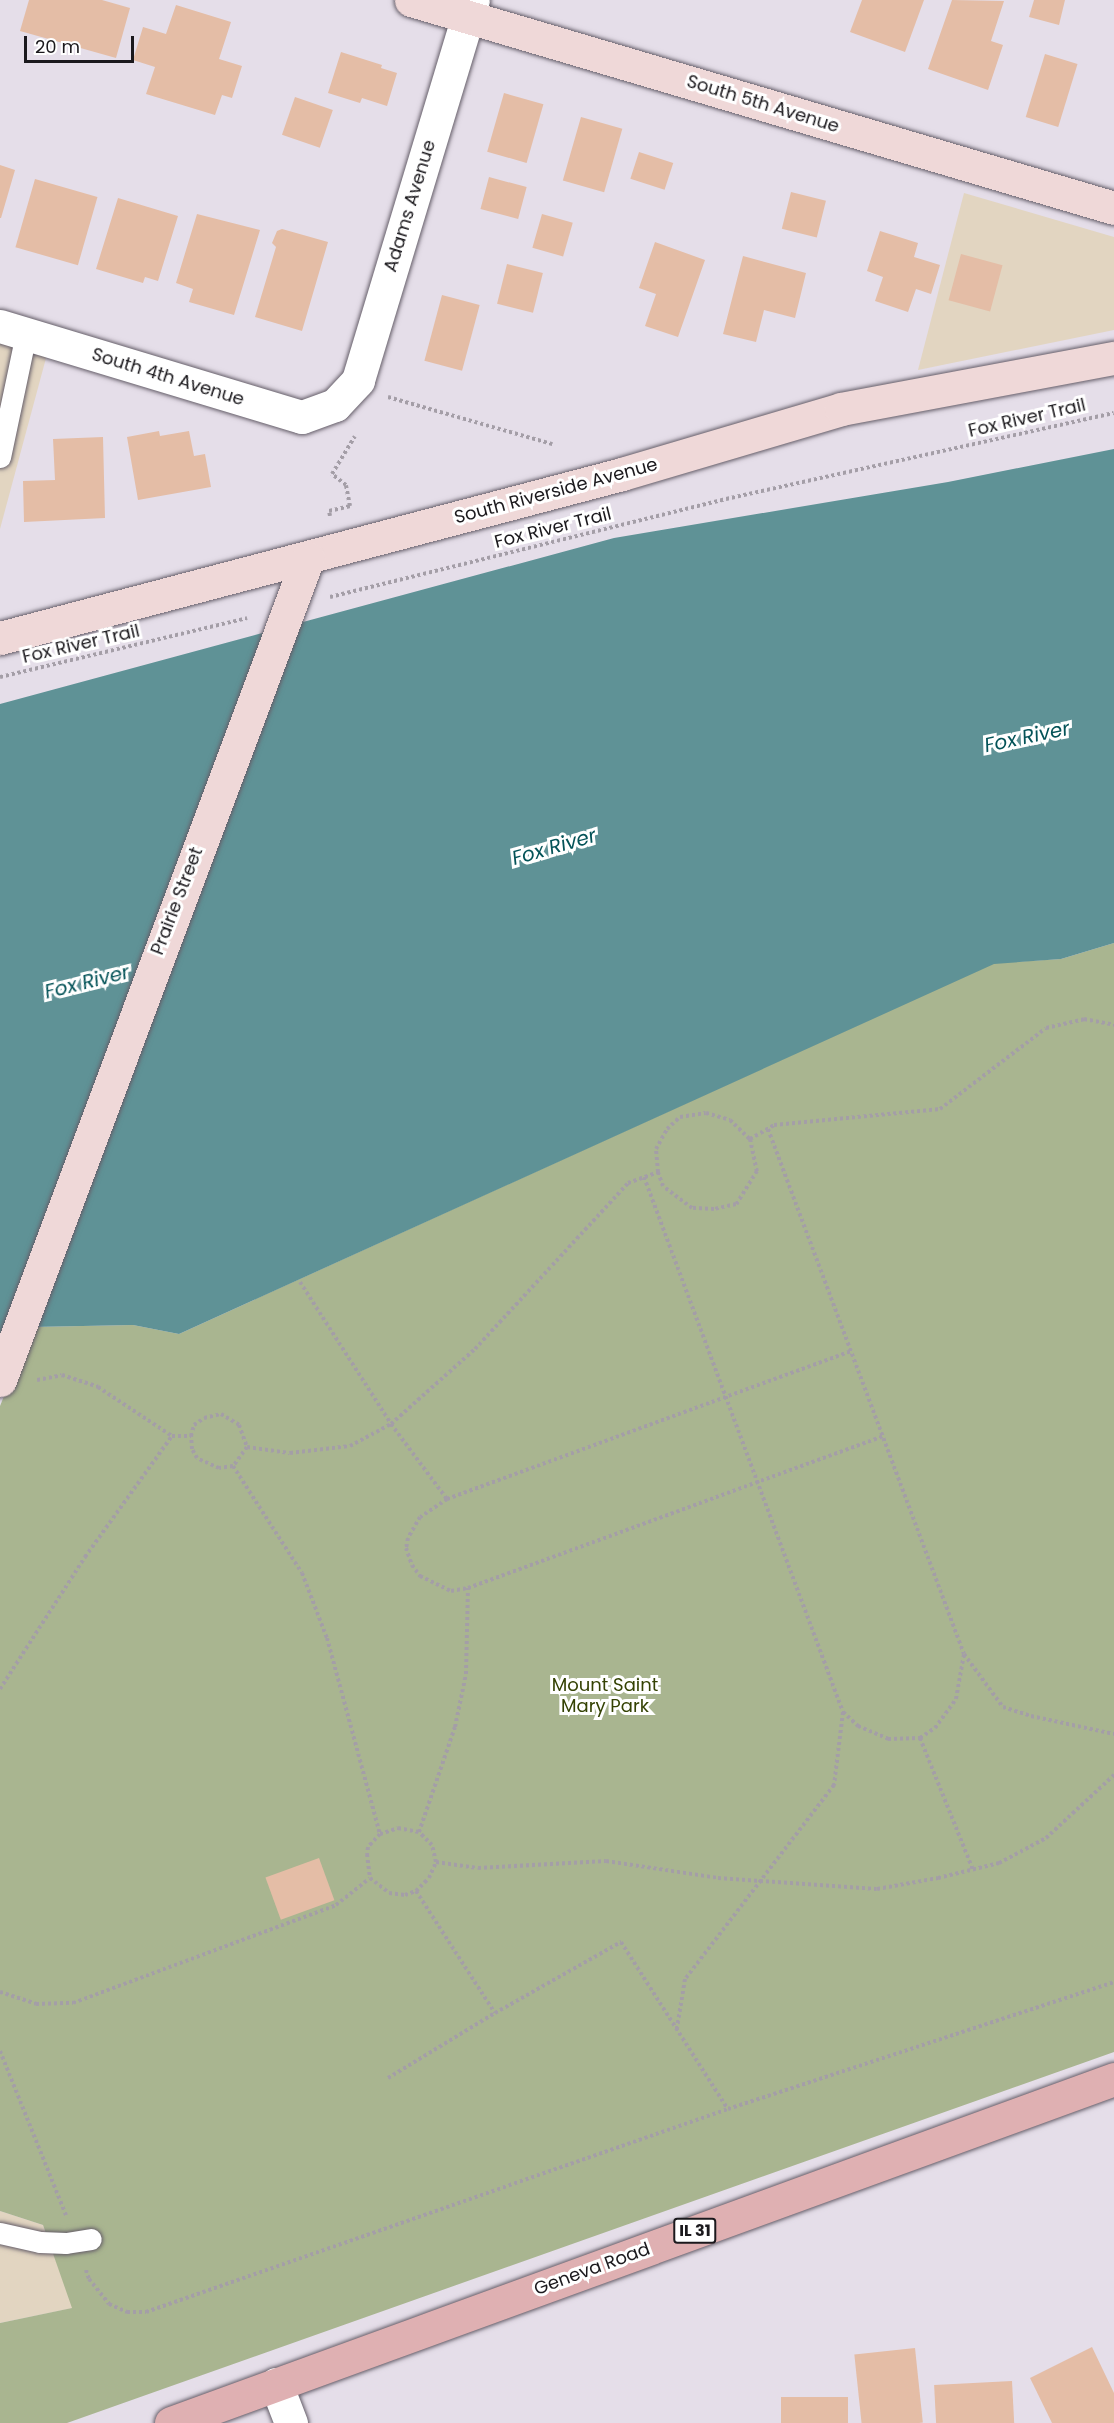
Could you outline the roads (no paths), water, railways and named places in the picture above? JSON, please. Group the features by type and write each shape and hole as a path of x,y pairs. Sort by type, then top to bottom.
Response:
{"main road":[{"name":"Geneva Road","path":"171,2423 1114,2079"}],"street":[{"name":"South 5th Avenue","path":"411,0 470,8 1114,208"},
{"name":"Adams Avenue","path":"335,405 358,380 470,8"},
{"name":"South 4th Avenue","path":"13,330 302,417 335,405"},
{"name":"South Riverside Avenue","path":"0,638 622,474 841,409 1114,358"},
{"name":"Prairie Street","path":"13,1381 284,617 322,554"},
{"path":"276,2384 291,2423"}],"lane":[{"path":"0,457 13,330"},
{"path":"0,2233 40,2242 84,2240"}],"water":[{"name":"Fox River","path":"1114,449 1114,943 1061,959 994,964 179,1334 133,1325 32,1327 0,1333 0,704 614,538 948,482"}],"park label":[{"name":"Mount Saint Mary Park","path":"605,1696"}]}
